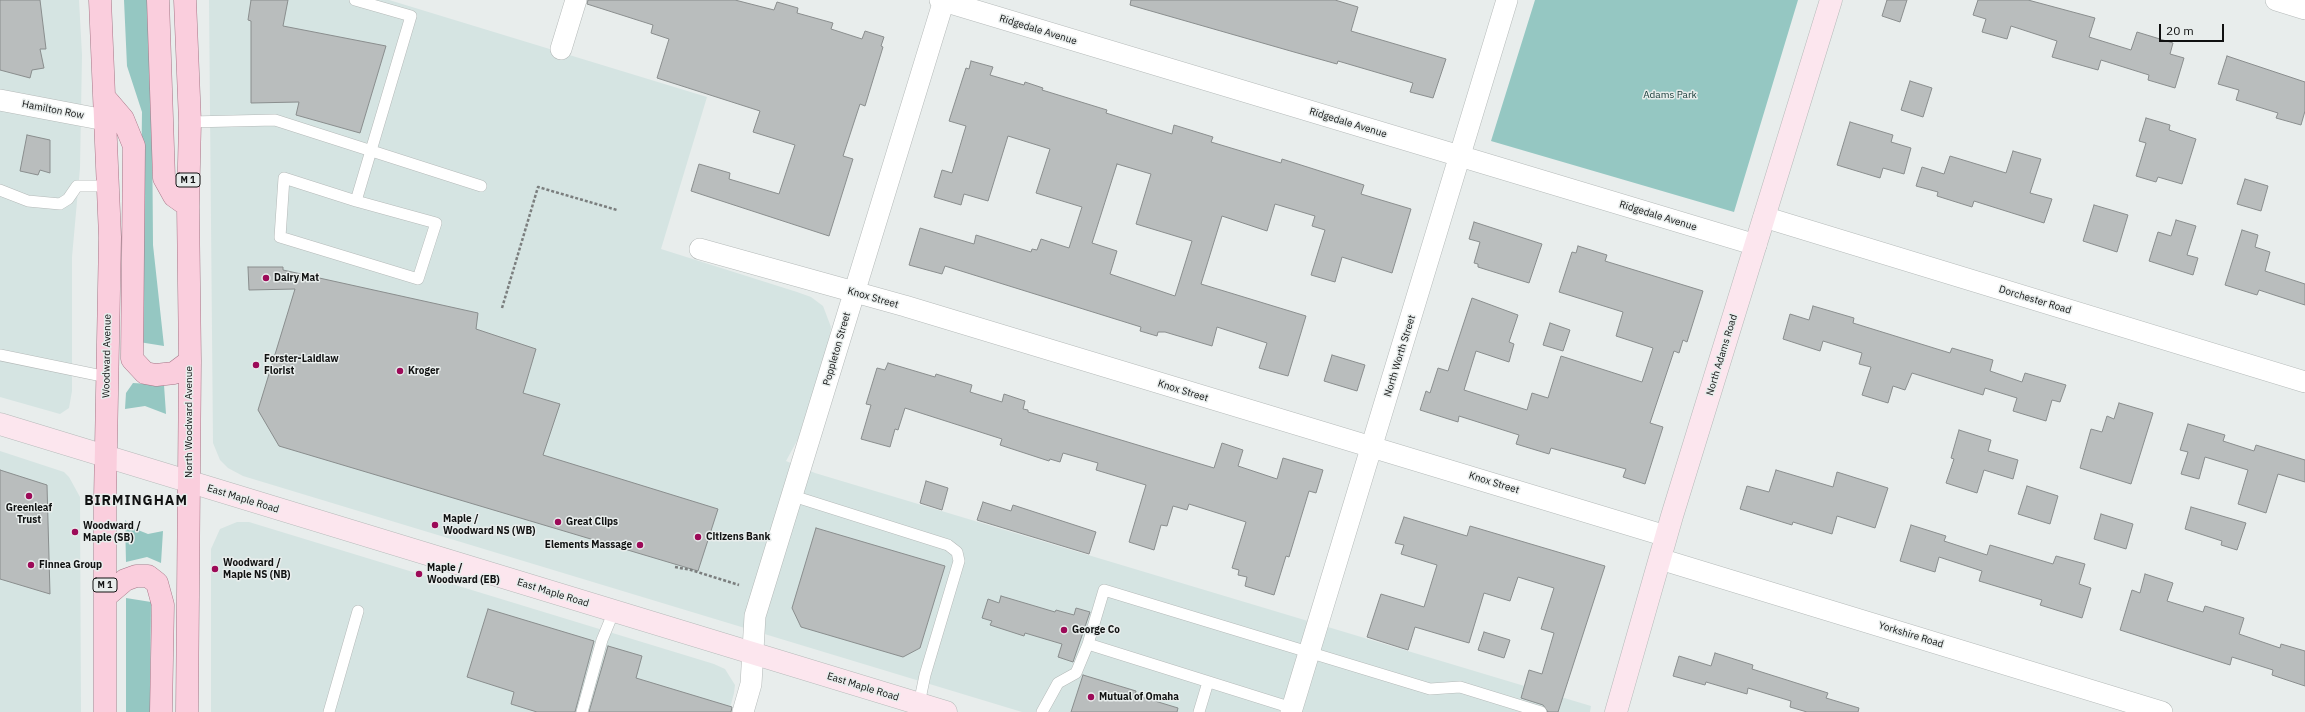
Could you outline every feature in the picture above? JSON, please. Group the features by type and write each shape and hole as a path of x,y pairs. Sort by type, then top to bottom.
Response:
{"main road":[{"name":"Woodward Avenue","path":"100,0 110,237 106,457 105,712"},
{"path":"158,0 164,178 174,196 188,206"},
{"name":"M 1","path":"185,0 190,122 188,206 190,361"},
{"name":"North Adams Road","path":"1616,712 1666,536 1831,0"},
{"path":"105,98 123,119 134,146 132,359 145,373 156,375 174,373 190,361"},
{"name":"North Woodward Avenue","path":"189,483 190,361"},
{"name":"East Maple Road","path":"0,424 189,483 946,712"},
{"name":"M 1","path":"187,712 189,483"},
{"path":"105,597 125,580 136,576 148,576 157,583 163,605 161,712"}],"street":[{"path":"561,49 576,0"},
{"name":"Ridgedale Avenue","path":"943,0 1756,245"},
{"name":"Poppleton Street","path":"743,712 751,684 755,616 793,496 943,0"},
{"name":"North Worth Street","path":"1291,710 1507,0"},
{"path":"2276,0 2305,9"},
{"name":"Hamilton Row","path":"0,100 105,120"},
{"name":"Dorchester Road","path":"1764,217 2305,382"},
{"name":"Knox Street","path":"700,249 854,292 1666,536"},
{"name":"Yorkshire Road","path":"1660,559 2162,712"}],"lane":[{"path":"355,0 411,16 372,152 356,201"},
{"path":"190,122 275,120 481,186"},
{"path":"284,178 356,201 436,223 418,279 280,237 284,178"},
{"path":"0,190 28,201 60,204 68,199 77,186 108,186"},
{"path":"0,355 107,377"},
{"path":"793,496 948,546 957,552 959,561 925,675 919,704"},
{"path":"1042,712 1058,683 1076,673 1088,644 1104,590 1430,689 1460,687 1541,712"},
{"path":"582,712 602,640 614,611"},
{"path":"329,712 358,612"},
{"path":"1088,644 1291,710"},
{"path":"1199,712 1208,682"}],"path":[{"path":"502,308 538,187 617,210"},
{"path":"675,567 691,570 739,585"}],"shaded area":[{"path":"0,0 79,0 82,55 80,168 72,257 72,391 69,408 60,414 0,397"},
{"path":"209,0 389,0 707,97 661,249 797,292 811,297 823,306 831,327 829,341 798,439 786,461 815,473 1591,706 1590,712 1022,712 243,476 228,468 220,460 213,443"},
{"path":"0,451 64,472 69,477 80,497 81,712 0,712"},
{"path":"237,522 249,522 714,664 725,669 735,685 729,712 211,712 211,549 220,529"}],"green space":[{"path":"124,0 148,0 152,116 153,245 164,346 139,342 142,112 127,66"},
{"name":"Adams Park","path":"1535,0 1798,0 1734,212 1491,141"},
{"path":"133,383 164,385 166,414 145,406 125,409 126,393"},
{"path":"125,520 133,528 148,534 163,531 161,563 147,557 126,562"},
{"path":"126,598 151,602 150,712 126,712"}],"building":[{"path":"0,0 40,0 46,49 40,49 44,68 32,70 30,78 0,70"},
{"path":"251,0 288,0 283,26 386,46 360,133 296,115 299,102 251,103 251,21 248,20"},
{"path":"588,0 735,0 774,10 777,2 798,8 797,13 833,23 831,29 862,39 865,31 884,37 881,46 883,47 865,106 860,104 843,156 853,159 829,236 691,191 699,164 730,173 729,179 779,194 795,145 753,132 760,111 657,78 669,39 651,33 653,25 587,4"},
{"path":"1131,0 1335,0 1358,7 1351,31 1446,59 1433,98 1410,92 1413,83 1338,61 1337,64 1130,5"},
{"path":"1887,0 1907,0 1900,22 1882,16"},
{"path":"1978,0 2028,0 2095,18 2089,37 2131,50 2137,32 2173,43 2170,54 2184,58 2175,88 2148,80 2149,75 2101,60 2098,70 2052,57 2057,41 2011,26 2007,39 1982,32 1986,19 1973,15"},
{"path":"2227,56 2305,82 2305,111 2301,125 2276,118 2278,113 2236,100 2239,90 2218,84"},
{"path":"971,61 993,67 990,75 1024,85 1025,82 1043,88 1042,90 1107,110 1106,113 1172,134 1174,125 1213,137 1211,142 1281,163 1282,159 1364,185 1361,194 1411,209 1392,273 1342,257 1335,282 1311,275 1325,230 1312,226 1315,216 1275,204 1267,231 1222,216 1201,284 1306,316 1288,376 1259,368 1267,343 1217,327 1212,346 1165,332 1158,332 1157,336 1140,331 1141,327 945,266 942,274 909,265 920,228 974,244 976,235 1031,252 1032,249 1037,250 1041,239 1069,248 1082,207 1036,193 1050,149 1008,136 988,201 964,194 961,205 934,197 942,170 952,173 966,126 949,121 966,68 969,69","holes":["1117,164 1151,174 1136,224 1192,241 1175,296 1110,274 1117,251 1092,243"]},
{"path":"1910,81 1932,88 1923,117 1901,110"},
{"path":"2146,118 2170,125 2169,130 2196,139 2182,184 2158,177 2156,182 2136,176 2146,143 2139,141"},
{"path":"1850,122 1893,135 1891,142 1911,148 1904,174 1883,168 1880,178 1837,165"},
{"path":"27,135 50,140 50,173 40,170 38,175 20,171"},
{"path":"2013,151 2041,159 2030,193 2052,199 2044,223 1974,201 1972,207 1937,196 1938,192 1916,186 1922,167 1944,174 1950,156 2006,173"},
{"path":"2245,179 2268,186 2261,211 2237,204"},
{"path":"2094,205 2128,215 2117,252 2083,241"},
{"path":"2176,220 2196,226 2187,255 2198,258 2193,275 2149,261 2158,232 2171,236"},
{"path":"1474,222 1542,244 1529,283 1478,267 1478,264 1474,263 1480,242 1469,239"},
{"path":"2242,230 2258,235 2255,247 2270,252 2265,271 2305,284 2305,305 2259,290 2257,295 2225,285"},
{"path":"1578,246 1607,255 1605,261 1703,291 1687,342 1683,340 1679,353 1674,351 1650,423 1663,427 1645,484 1623,477 1626,469 1551,448 1549,454 1516,444 1519,435 1459,416 1458,422 1420,410 1426,391 1430,393 1438,368 1448,371 1472,298 1518,315 1509,342 1514,344 1509,362 1476,351 1464,390 1527,410 1532,393 1548,398 1561,356 1642,382 1653,348 1616,336 1623,312 1559,292 1572,252 1576,253"},
{"name":"Kroger","path":"248,267 283,267 283,270 478,313 476,329 536,349 523,393 560,404 543,455 718,509 698,571 279,446 258,410 295,289 249,290"},
{"path":"1813,306 1854,318 1853,323 1950,353 1952,348 1993,360 1990,371 2022,382 2025,373 2066,385 2060,402 2052,400 2046,421 2013,411 2017,398 1985,388 1983,395 1912,373 1905,390 1893,386 1888,403 1862,395 1871,367 1859,364 1862,353 1823,341 1820,351 1783,339 1790,314 1809,320"},
{"path":"1550,323 1570,330 1563,351 1543,345"},
{"path":"1332,355 1365,365 1357,391 1324,381"},
{"path":"888,363 935,377 936,374 972,385 970,392 1002,402 1004,394 1025,401 1023,409 1028,410 1028,412 1214,468 1222,443 1243,450 1238,466 1277,479 1283,458 1323,470 1316,493 1309,491 1289,557 1286,556 1274,595 1245,586 1247,577 1238,575 1239,570 1232,568 1246,522 1189,504 1187,510 1173,506 1167,526 1161,525 1154,550 1129,542 1146,485 1096,470 1098,463 1063,453 1060,462 1050,459 1049,461 1000,445 1002,439 905,408 898,430 895,429 890,447 861,439 871,405 866,404 877,368 885,370"},
{"path":"2119,403 2153,413 2131,484 2080,468 2091,429 2102,432 2107,416 2114,419"},
{"path":"2188,424 2225,435 2223,441 2254,451 2256,445 2305,460 2305,482 2278,474 2266,513 2238,504 2248,470 2205,457 2199,479 2181,474 2188,452 2180,450"},
{"path":"1959,430 1991,440 1988,451 2018,460 2013,479 1984,470 1977,493 1946,483 1954,459 1951,458"},
{"path":"0,470 47,485 50,594 0,579"},
{"path":"1776,470 1833,487 1837,472 1888,488 1875,528 1837,516 1832,534 1793,522 1792,525 1740,509 1747,486 1769,492"},
{"path":"926,481 948,488 942,510 920,503"},
{"path":"2027,486 2058,496 2050,524 2018,514"},
{"path":"983,502 1011,511 1013,505 1096,532 1089,554 977,520"},
{"path":"2191,507 2246,523 2237,550 2221,545 2222,541 2185,529"},
{"path":"2101,514 2133,524 2126,549 2094,539"},
{"path":"1404,517 1467,536 1470,526 1605,566 1558,712 1548,712 1543,705 1521,698 1529,670 1542,674 1554,633 1541,629 1554,588 1518,577 1510,601 1484,593 1469,643 1415,627 1408,650 1367,637 1381,594 1424,607 1437,565 1401,554 1404,545 1395,543"},
{"path":"1911,525 1946,536 1944,541 1987,555 1990,545 2053,564 2056,556 2085,564 2079,584 2091,588 2082,618 2040,605 2042,600 1979,581 1982,571 1939,557 1935,572 1900,561"},
{"path":"816,528 945,566 920,648 903,657 801,627 792,608"},
{"path":"2145,574 2173,583 2167,601 2203,612 2205,606 2244,618 2239,634 2280,648 2281,644 2305,651 2305,686 2272,675 2273,670 2232,657 2230,665 2120,630 2132,590 2140,593"},
{"path":"1001,596 1055,612 1056,610 1074,615 1076,608 1090,612 1073,662 1058,657 1062,644 1025,633 1024,636 990,625 992,621 982,618 988,599 999,603"},
{"path":"488,609 594,641 575,712 537,712 511,704 514,692 467,677"},
{"path":"1484,632 1510,640 1504,658 1478,650"},
{"path":"608,646 642,656 636,678 732,707 731,712 589,712"},
{"path":"1715,653 1753,665 1752,669 1828,693 1826,698 1859,708 1858,712 1807,712 1790,707 1791,701 1748,688 1747,694 1706,682 1705,685 1673,676 1679,656 1711,666"},
{"path":"1083,675 1136,691 1135,695 1178,708 1177,712 1071,712"}],"place":[{"name":"Dairy Mat","path":"266,278"},
{"name":"Forster-Laidlaw Florist","path":"256,365"},
{"name":"Kroger","path":"400,371"},
{"name":"Greenleaf Trust","path":"29,496"},
{"name":"Great Clips","path":"558,522"},
{"name":"Maple / Woodward NS (WB)","path":"435,525"},
{"name":"Woodward / Maple (SB)","path":"75,532"},
{"name":"Citizens Bank","path":"698,537"},
{"name":"Elements Massage","path":"640,545"},
{"name":"Finnea Group","path":"31,565"},
{"name":"Woodward / Maple NS (NB)","path":"215,569"},
{"name":"Maple / Woodward (EB)","path":"419,574"},
{"name":"George Co","path":"1064,630"},
{"name":"Mutual of Omaha","path":"1091,697"}],"district":[{"name":"BIRMINGHAM","path":"136,501"}]}
